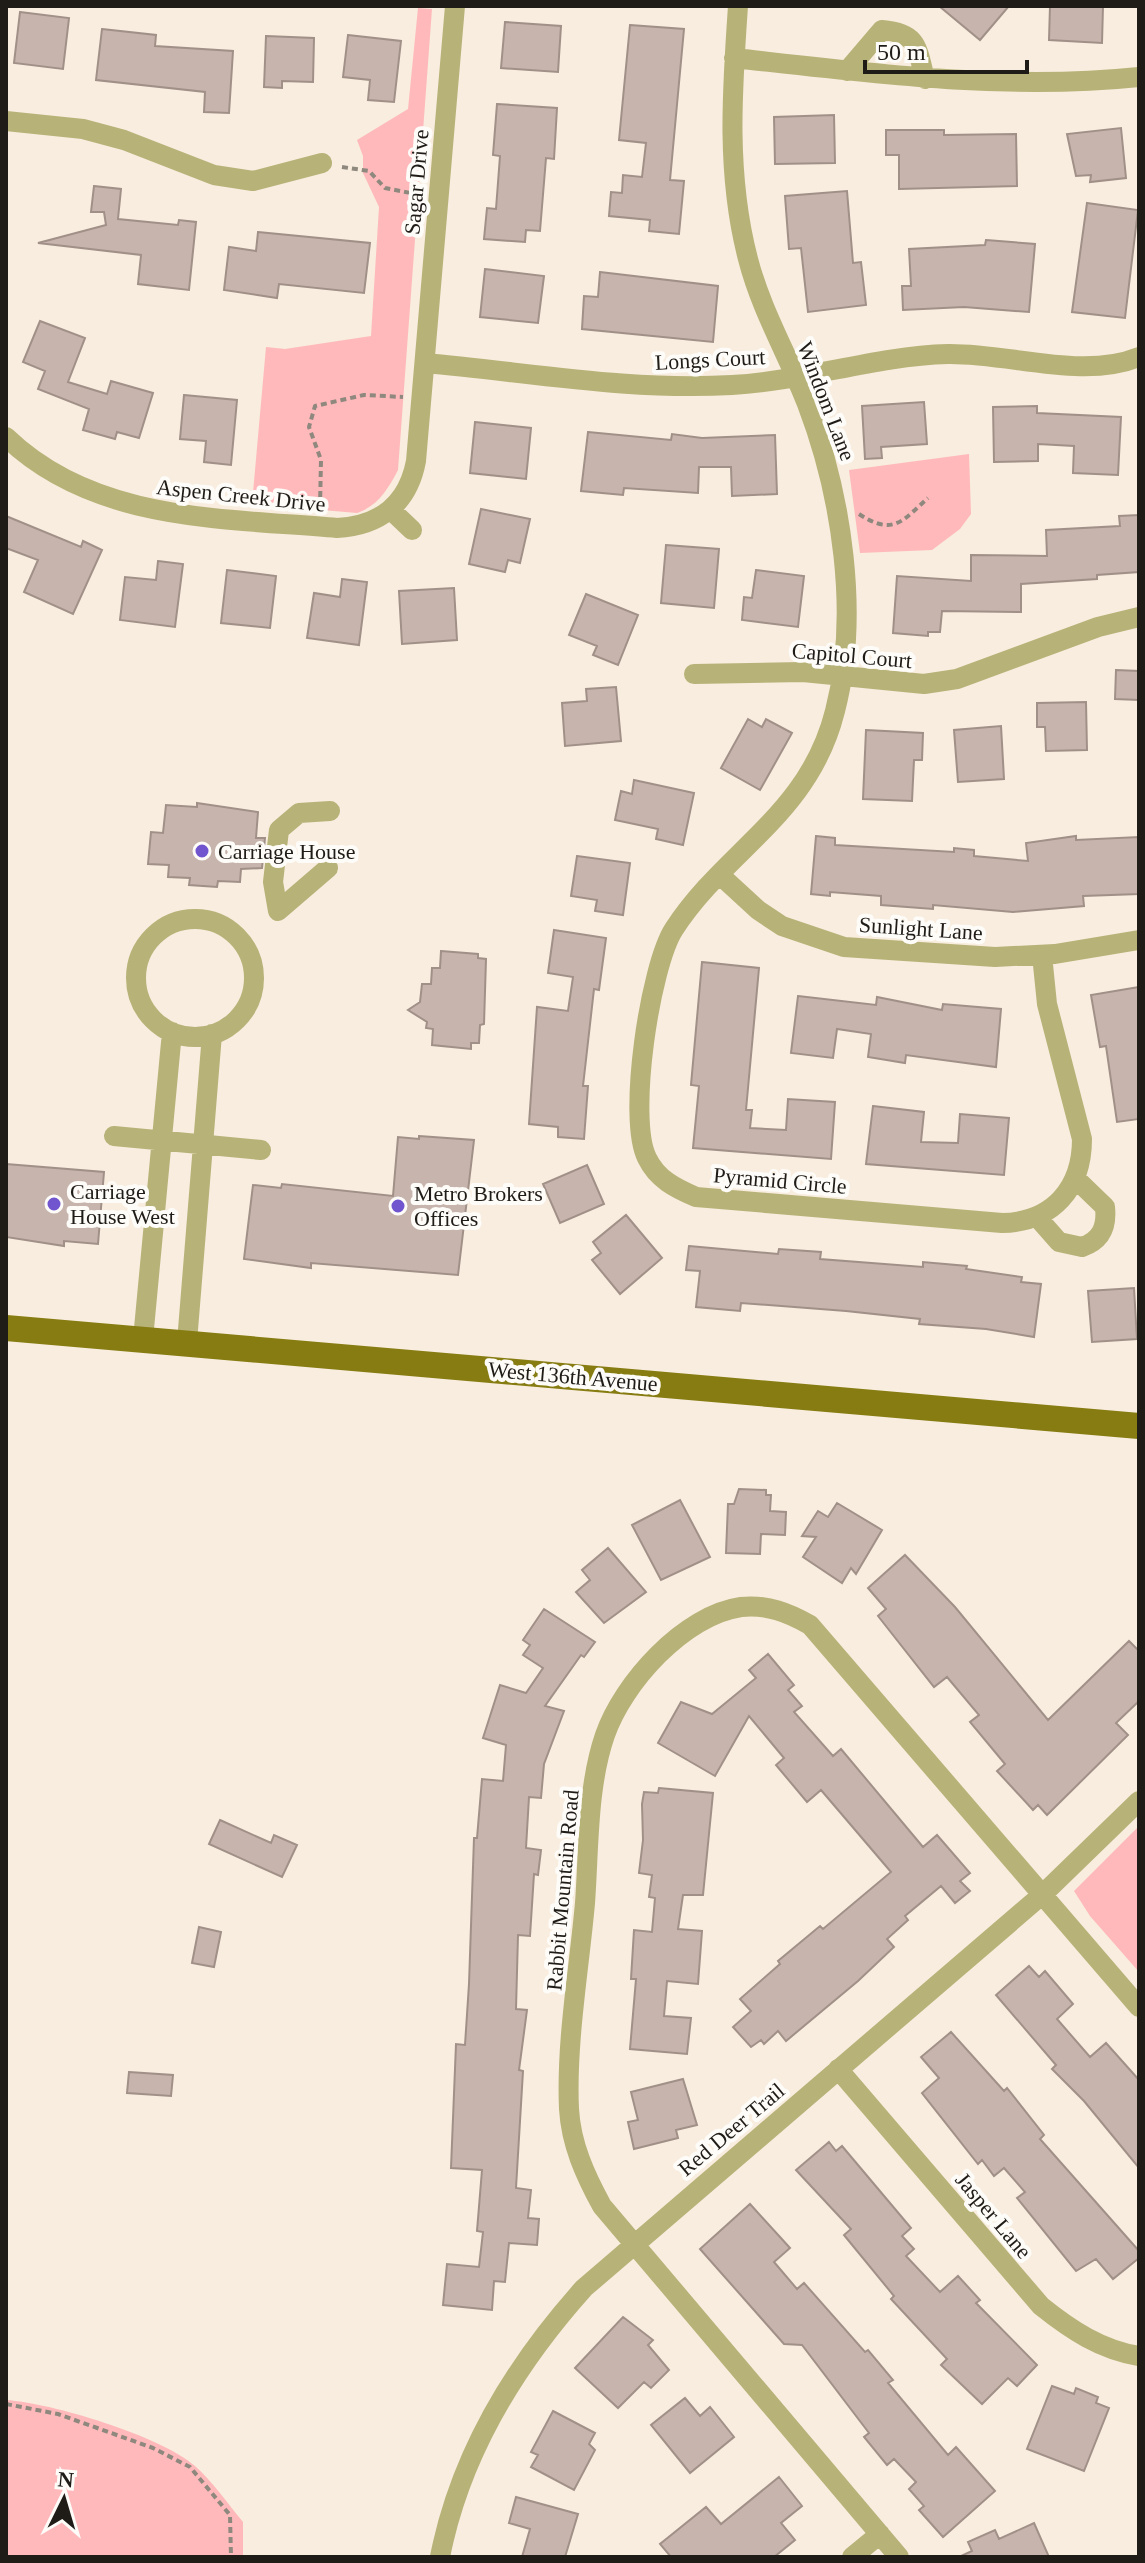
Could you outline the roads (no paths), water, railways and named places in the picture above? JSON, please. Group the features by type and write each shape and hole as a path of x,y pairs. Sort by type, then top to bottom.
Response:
{"main road":[{"name":"West 136th Avenue","path":"6,1328 1139,1426"}],"street":[{"name":"Sagar Drive","path":"425,363 455,6"},
{"name":"Windom Lane","path":"721,876 779,816 802,785 830,727 843,677 846,638 837,510 822,446 764,309 737,209 732,157 738,6"},
{"path":"847,71 882,30 904,32 915,46 925,79"},
{"path":"734,58 925,79 1070,83 1139,77"},
{"path":"6,121 83,129 124,140 214,175 253,181 322,163"},
{"name":"Longs Court","path":"425,363 674,388 737,385 867,360 923,354 1016,357 1093,369 1118,365 1139,357"},
{"path":"412,530 391,510 405,495 414,475 425,363"},
{"name":"Aspen Creek Drive","path":"6,437 52,472 75,485 144,509 319,527 357,527 391,510"},
{"name":"Capitol Court","path":"694,674 803,672 895,684 957,679 1098,627 1139,617"},
{"path":"328,868 278,911 273,882 279,830 299,813 330,811"},
{"name":"Sunlight Lane","path":"721,876 758,910 782,926 844,947 995,957 1042,955 1139,940"},
{"name":"Pyramid Circle","path":"721,876 673,931 651,986 639,1115 640,1140 659,1176 676,1189 696,1197 1002,1223 1037,1217"},
{"path":"189,919 209,920 227,927 242,941 254,968 255,984 241,1016 212,1034 192,1037 172,1032 156,1022 144,1007 137,989 137,969 143,951 154,935 170,924 189,919"},
{"path":"1042,955 1047,1004 1082,1139 1082,1160 1076,1179 1055,1207 1037,1217 1059,1242 1082,1247 1098,1239 1106,1223 1105,1207 1076,1179"},
{"path":"143,1339 172,1032"},
{"path":"187,1342 212,1034"},
{"path":"114,1136 261,1150"},
{"name":"Rabbit Mountain Road","path":"899,2557 633,2244 602,2206 586,2176 573,2135 569,2081 596,1767 617,1707 636,1679 659,1655 699,1622 732,1609 767,1607 810,1625 1139,2007"},
{"name":"Red Deer Trail","path":"440,2557 450,2514 470,2463 521,2366 584,2288 1043,1894 1139,1801"},
{"name":"Jasper Lane","path":"838,2069 1041,2306 1070,2329 1097,2344 1139,2356"},
{"path":"852,2557 880,2534"}],"place":[{"name":"Carriage House","path":"202,851"},
{"name":"Carriage House West","path":"54,1204"},
{"name":"Metro Brokers Offices","path":"398,1206"}]}
